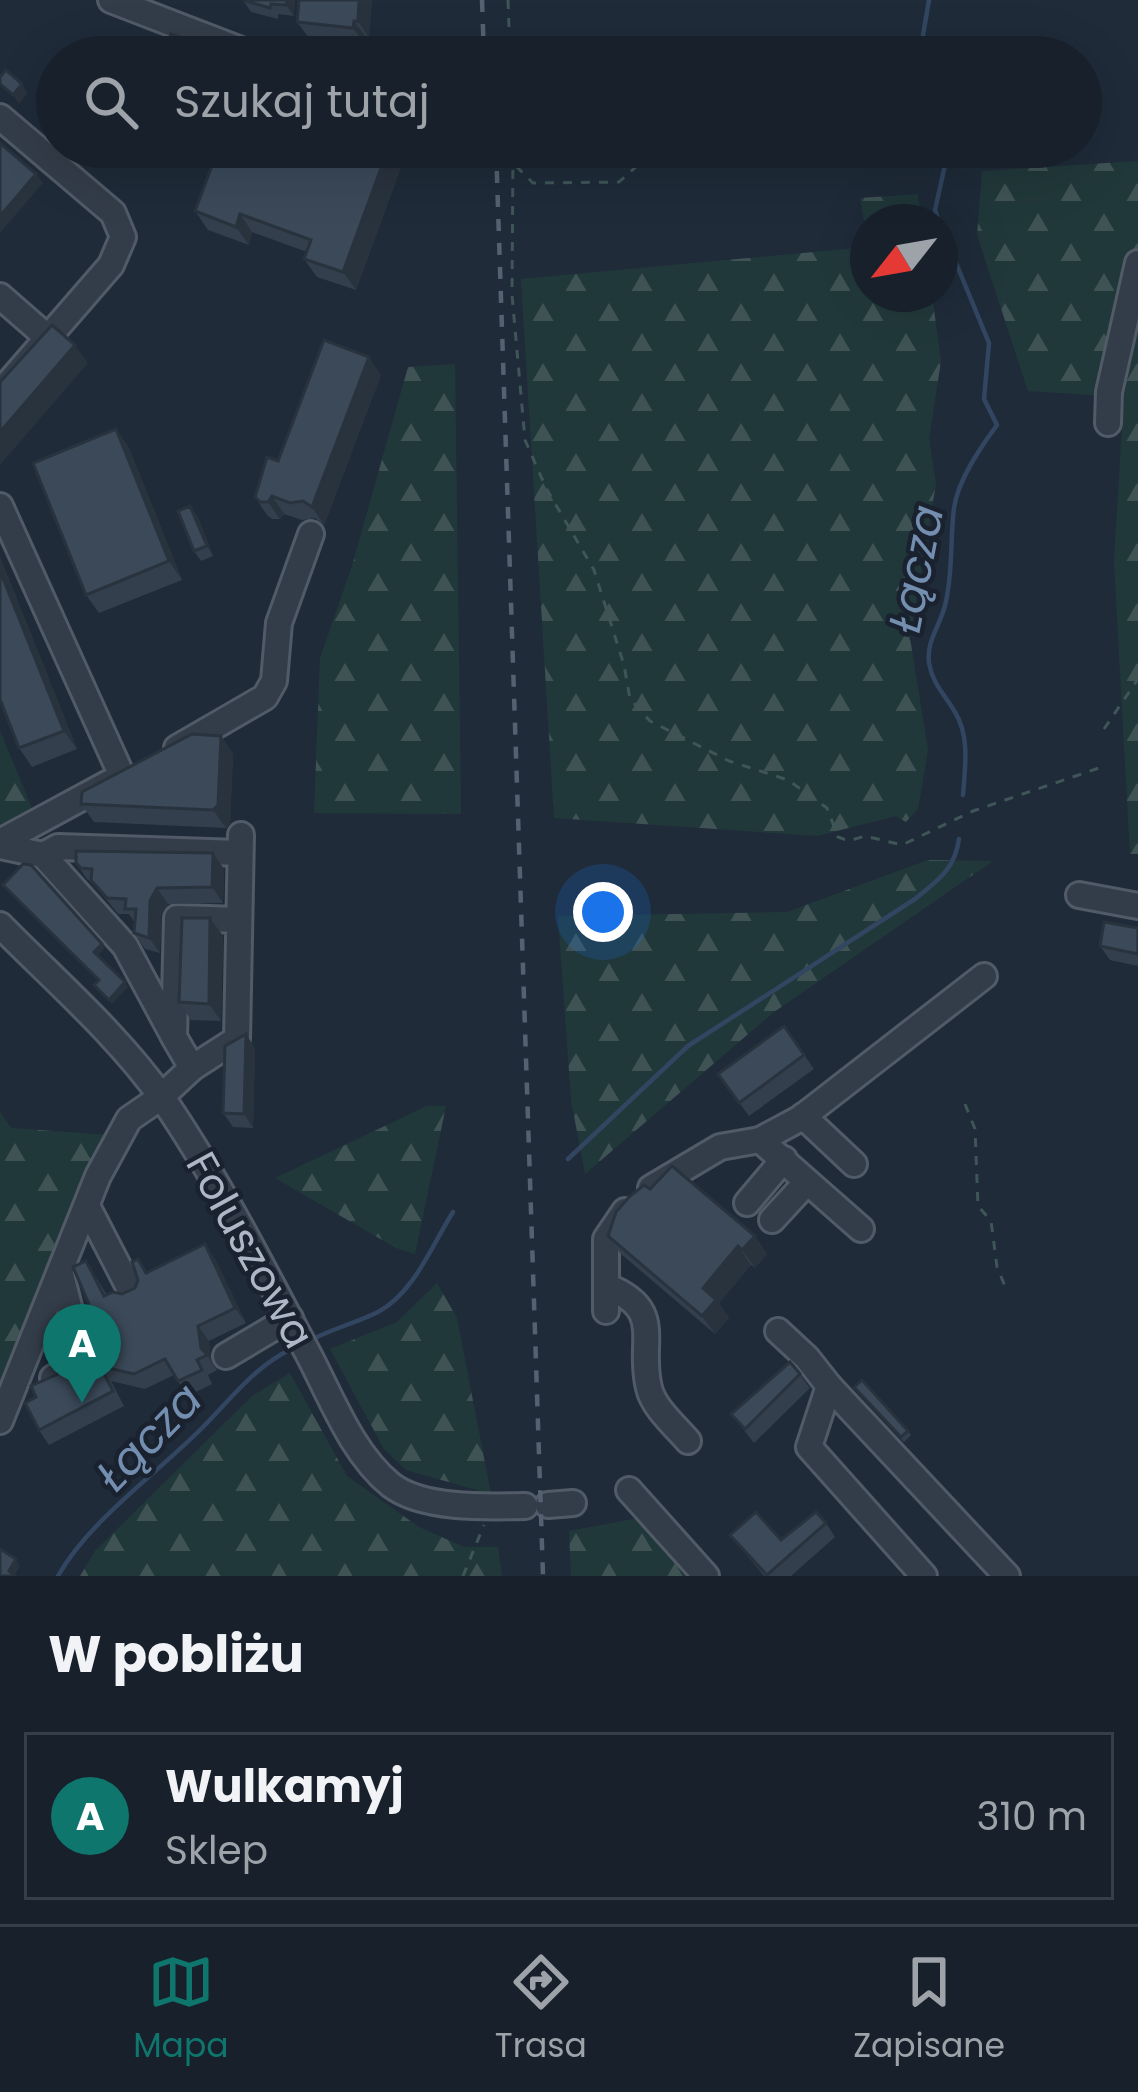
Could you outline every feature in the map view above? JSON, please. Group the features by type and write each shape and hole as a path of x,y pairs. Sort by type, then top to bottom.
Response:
{"street":[{"path":"111,0 180,13 222,36"},
{"path":"0,117 36,148"},
{"path":"0,393 111,265 123,237 113,213 60,168"},
{"path":"1108,423 1109,392 1138,263"},
{"path":"0,296 48,338"},
{"path":"0,506 141,766"},
{"path":"0,844 233,719 265,697 274,681 279,623 311,534"},
{"path":"0,844 43,855 125,946 192,1068"},
{"path":"0,1421 98,1177 129,1119 192,1068 238,1039 241,844 58,847 43,855"},
{"path":"1079,895 1138,906"},
{"path":"174,1037 177,918 239,920"},
{"name":"Foluszowa","path":"0,925 112,1038 161,1097 290,1318 364,1458 394,1488 437,1502 549,1505"},
{"path":"688,1442 649,1390 647,1324 640,1307 625,1293 606,1299 606,1239 614,1222 641,1195 720,1147 760,1141 803,1116 984,976"},
{"path":"803,1116 854,1164"},
{"path":"760,1141 861,1229"},
{"path":"747,1203 784,1159"},
{"path":"772,1220 807,1181"},
{"path":"88,1208 132,1293"},
{"path":"19,1378 37,1387 70,1365 76,1351 61,1272"},
{"path":"226,1356 290,1318"},
{"path":"778,1331 1007,1576"},
{"path":"829,1386 808,1448 924,1576"},
{"path":"629,1490 706,1576"}],"path":[{"path":"508,0 509,36"},
{"path":"513,168 512,295 525,440 546,488 594,570 630,698 650,722 730,761 788,780 827,808 838,837 849,841 866,836 902,845 973,811 1099,768"},
{"path":"519,168 533,183 584,184 619,182 635,168"},
{"path":"1104,729 1138,679"},
{"path":"965,1104 975,1129 978,1205 991,1221 1007,1291"},
{"path":"463,1576 492,1507"}],"green space":[{"path":"1138,161 1138,854 1130,854 1114,561 1124,397 1028,391 977,235 982,171 1102,168 1102,163"},
{"path":"918,194 919,204 861,204 860,198"},
{"path":"850,249 850,312 934,312 941,361 929,439 936,484 910,638 928,750 918,809 906,822 896,816 817,836 554,818 521,279"},
{"path":"455,364 461,814 314,813 320,658 352,566 408,367"},
{"path":"0,731 32,808 0,826"},
{"path":"928,860 993,861 774,1012 585,1174 571,1100 558,916 787,912"},
{"path":"427,1106 446,1106 415,1254 396,1248 275,1178"},
{"path":"0,1112 11,1128 110,1135 64,1223 0,1380"},
{"path":"437,1283 457,1318 491,1494 406,1470 384,1449 330,1349 397,1322"},
{"path":"290,1373 347,1476 419,1527 464,1547 498,1547 502,1576 80,1576 95,1551 252,1396"},
{"path":"650,1516 703,1576 571,1576 569,1531"}],"building":[{"path":"243,0 287,0 286,5 271,4 270,8"},
{"path":"299,0 359,0 358,21 353,28 297,22"},
{"path":"6,70 22,84 13,95 0,84"},
{"path":"0,143 36,174 0,216"},
{"path":"211,168 381,168 343,272 304,259 311,240 240,214 236,227 195,211"},
{"path":"52,325 75,345 0,432 0,382"},
{"path":"324,340 369,357 312,507 272,496 260,502 255,497 267,457 278,461"},
{"path":"116,429 169,561 86,595 33,463"},
{"path":"190,506 207,546 194,551 178,511"},
{"path":"0,571 64,731 19,748 0,699"},
{"path":"192,734 221,736 218,805 213,810 81,804 82,792"},
{"path":"76,851 213,853 212,887 157,888 150,901 149,938 134,933 136,909 125,909 126,899 107,898 91,880 92,869 76,863"},
{"path":"23,864 31,865 102,944 94,952 125,982 109,1000 94,985 99,980 3,885"},
{"path":"182,918 210,918 209,1004 179,1002"},
{"path":"1104,922 1138,928 1138,954 1100,946"},
{"path":"784,1026 804,1055 739,1103 718,1074"},
{"path":"246,1034 244,1114 223,1113 225,1046"},
{"path":"672,1166 755,1236 742,1250 738,1246 703,1288 716,1300 702,1316 608,1236 616,1212 629,1197 644,1185 650,1189"},
{"path":"205,1244 235,1308 198,1326 201,1348 207,1355 197,1360 202,1370 178,1381 165,1359 134,1374 100,1366 113,1391 39,1430 25,1403 36,1397 31,1386 58,1374 75,1355 109,1338 73,1267 86,1261 104,1296 122,1294 135,1288 138,1280 132,1262 138,1259 146,1273"},
{"path":"790,1362 800,1374 745,1429 731,1414"},
{"path":"862,1380 908,1431 901,1437 854,1387"},
{"path":"756,1512 781,1540 816,1512 826,1523 767,1575 730,1535"},
{"path":"0,1549 16,1559 9,1571 15,1576 0,1576"}],"waterway":[{"name":"Łącza","path":"923,36 929,0"},
{"name":"Łącza","path":"936,204 944,168"},
{"name":"Łącza","path":"958,268 989,343 984,399 997,425 956,497 948,589 929,654 933,677 963,731 963,795"},
{"name":"Łącza","path":"568,1159 688,1046 915,899 949,866 959,839"},
{"name":"Łącza","path":"315,1338 391,1304 412,1281 453,1212"},
{"name":"Łącza","path":"58,1576 105,1517 254,1375 291,1349"}],"railway":[{"path":"482,0 483,36"},
{"path":"497,168 543,1576"}],"place":[{"name":"Wulkamyj","path":"82,1403"}]}
